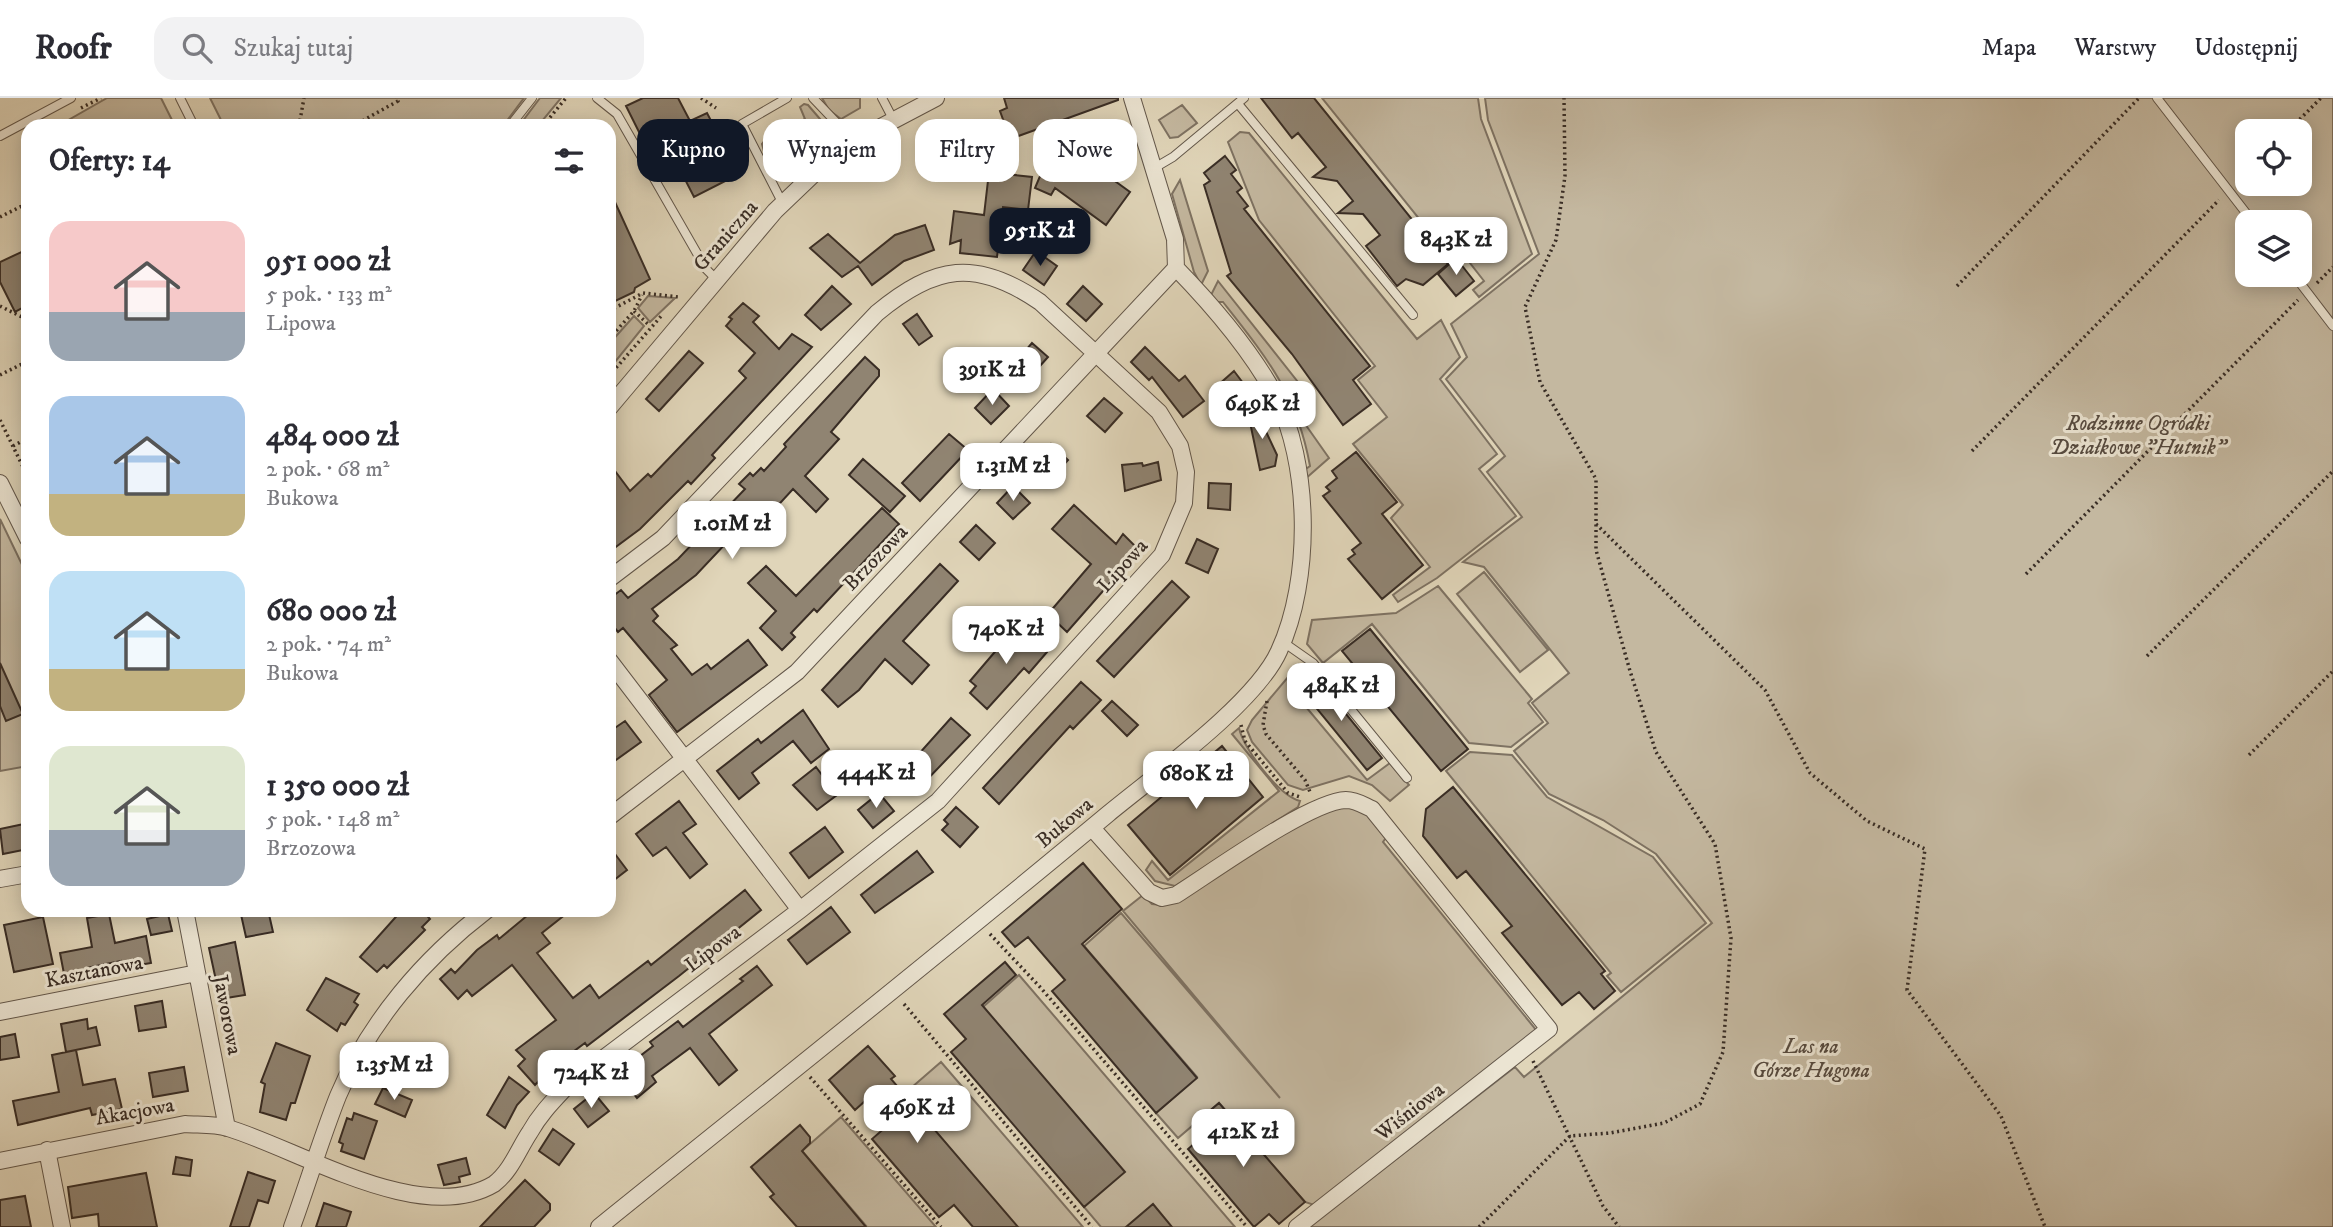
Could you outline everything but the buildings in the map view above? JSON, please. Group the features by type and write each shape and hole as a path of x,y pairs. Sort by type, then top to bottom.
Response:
{"street":[{"name":"Graniczna","path":"895,119 936,98"},
{"path":"1132,98 1156,167 1175,239 1176,268"},
{"name":"Graniczna","path":"616,400 716,279 783,204 807,182"},
{"name":"Brzozowa","path":"616,812 797,672 1176,268"},
{"name":"Bukowa","path":"610,1223 1092,828 1226,714 1259,681 1274,661 1283,642 1304,539 1289,431 1260,370 1176,268"},
{"name":"Lipowa","path":"313,1167 408,1199 445,1203 472,1198 503,1177 545,1108 567,1086 937,801 1169,545 1184,503 1186,472 1181,446 1160,412 1040,302 1001,279 983,274 950,272 918,283 877,313 663,538 616,574"},
{"path":"0,482 21,525"},
{"path":"616,669 800,909"},
{"name":"Wiśniowa","path":"1092,828 1140,883 1149,892 1162,898 1176,895 1308,812 1345,800 1358,802 1371,809 1549,1029 1297,1227"},
{"path":"0,879 21,875"},
{"name":"Jaworowa","path":"186,917 227,1128"},
{"path":"292,1227 338,1096 382,1018 430,960 479,917"},
{"name":"Kasztanowa","path":"0,1012 197,973"},
{"name":"Akacjowa","path":"0,1161 185,1124 227,1128 313,1167"},
{"path":"47,1150 62,1227"}],"lane":[{"path":"32,119 71,98"},
{"path":"180,98 190,119"},
{"path":"515,119 531,98"},
{"path":"597,98 617,114 706,269 716,279"},
{"path":"783,204 742,124 787,98"},
{"path":"813,98 833,119"},
{"path":"883,98 893,119"},
{"path":"2157,98 2244,210"},
{"path":"1156,167 1241,102 1413,316"},
{"path":"0,136 21,125"},
{"path":"2303,287 2333,326"},
{"path":"1283,642 1313,663 1407,778"}],"path":[{"path":"300,119 304,98"},
{"path":"366,119 398,101 396,98"},
{"path":"549,119 566,98"},
{"path":"701,98 716,108"},
{"path":"1479,1227 1570,1136 1664,1123 1700,1104 1723,1052 1731,938 1715,844 1656,752 1596,550 1596,478 1540,382 1525,307 1556,240 1565,176 1564,98"},
{"path":"1957,286 2139,98"},
{"path":"2300,119 2320,98"},
{"path":"1972,451 2229,190"},
{"path":"0,218 21,207"},
{"path":"2026,574 2333,267"},
{"path":"616,307 643,293 679,297 673,304"},
{"path":"616,332 634,311 643,293"},
{"path":"0,306 21,316"},
{"path":"634,311 650,326"},
{"path":"616,366 650,326 666,312"},
{"path":"0,375 21,364"},
{"path":"0,420 21,463"},
{"path":"13,446 21,442"},
{"path":"2147,656 2333,471"},
{"path":"1596,524 1765,690 1810,773 1867,821 1925,849 1907,990 2001,1116 2045,1227"},
{"path":"2249,755 2333,671"},
{"path":"1226,714 1241,723 1245,741 1288,793 1297,798 1311,794 1305,780 1266,734 1264,708 1270,691"},
{"path":"986,930 1040,987 1247,1227"},
{"path":"901,1000 1092,1227"},
{"path":"1526,1048 1603,1206 1619,1227"},
{"path":"800,1065 941,1227"}],"green space":[{"path":"107,98 161,98 172,119 70,119"},
{"path":"210,98 524,98 508,119 220,119"},
{"path":"540,98 561,98 544,119 524,119"},
{"path":"822,98 860,98 860,108 841,119 829,110"},
{"path":"1322,98 1478,98 1481,119 1532,254 1479,297 1473,290 1484,281 1459,249 1449,256"},
{"path":"1485,98 2333,98 2333,1227 1308,1227 1515,1067 1524,1077 1712,923 1656,854 1603,820 1549,794 1514,751 1548,723 1532,703 1569,673 1484,567 1463,562 1522,517 1487,472 1505,456 1446,379 1467,357 1451,324 1539,254 1488,120"},
{"path":"808,105 820,119 805,119 800,107"},
{"path":"1182,105 1197,123 1178,137 1170,138 1159,120"},
{"path":"1240,132 1249,133 1417,339 1441,320 1460,357 1440,379 1497,454 1479,469 1516,516 1437,578 1398,602 1393,595 1430,567 1391,518 1403,505 1353,444 1387,417 1358,380 1375,366 1259,220 1228,142"},
{"path":"1180,180 1208,271 1201,285 1194,272 1172,194"},
{"path":"1218,281 1313,401 1298,414 1329,458 1304,480 1303,471 1310,466 1297,418 1288,397 1239,322 1223,302 1214,302 1210,297"},
{"path":"648,296 675,298 650,322 638,308"},
{"path":"634,316 644,326 616,361 616,336"},
{"path":"0,519 21,562 21,767 0,771"},
{"path":"1484,572 1548,650 1520,672 1457,594"},
{"path":"1438,586 1532,699 1528,703 1543,722 1511,747 1469,743 1372,624 1323,663 1307,644 1312,620 1396,613"},
{"path":"1299,664 1311,671 1291,689 1367,780 1390,763 1409,785 1390,801 1372,785 1349,776 1303,790 1288,785 1252,742 1247,730 1252,720"},
{"path":"1239,728 1247,747 1263,770 1282,790 1300,801 1298,807 1175,886 1155,881 1146,870 1152,861 1168,880 1279,791 1232,734"},
{"path":"1470,752 1512,755 1547,797 1653,857 1706,923 1621,992 1607,976 1611,973 1446,771"},
{"path":"1344,805 1368,813 1388,835 1383,842 1537,1031 1314,1205 1305,1202 1219,1103 1178,1138 1156,1113 1197,1077 1084,946 1121,913 1280,1098 1123,911 1143,895 1152,904 1162,905 1310,817"},
{"path":"1019,975 1235,1227 1101,1227 1084,1207 983,1007"},
{"path":"941,1062 1083,1227 1016,1227 904,1094"},
{"path":"841,1117 936,1227 867,1227 802,1151"}],"park label":[{"name":"Rodzinne Ogródki Działkowe \"Hutnik\"","path":"2138,436"},
{"name":"Las na Górze Hugona","path":"1811,1059"}]}
